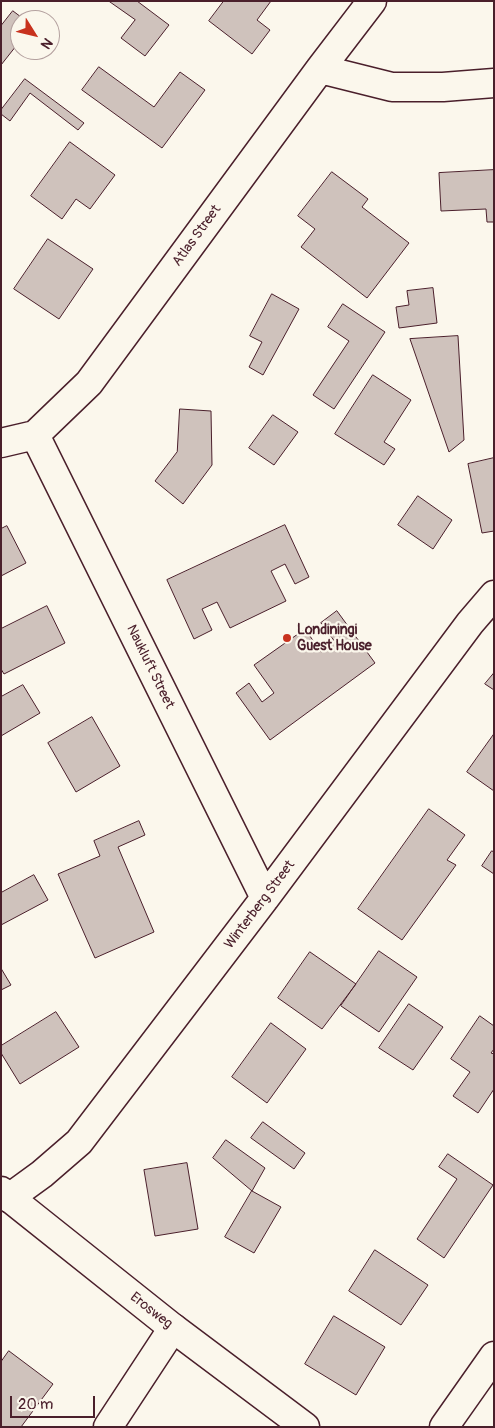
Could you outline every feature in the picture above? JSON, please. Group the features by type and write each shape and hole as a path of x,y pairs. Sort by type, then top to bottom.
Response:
{"street":[{"name":"Atlas Street","path":"35,435 89,383 372,1"},
{"path":"320,69 392,87 443,87 494,83"},
{"path":"1,443 35,435"},
{"name":"Naukluft Street","path":"35,435 265,898"},
{"name":"Winterberg Street","path":"5,1195 42,1174 79,1142 265,898 470,623 494,595"},
{"name":"Erosweg","path":"5,1195 172,1328 304,1427"},
{"path":"108,1427 172,1328"},
{"path":"444,1427 494,1356"}],"building":[{"path":"109,1 137,1 169,25 145,56 121,38 135,20"},
{"path":"224,1 271,1 257,20 270,30 252,54 209,21"},
{"path":"10,15 10,54 1,65 1,26"},
{"path":"99,67 154,107 180,72 205,90 162,148 82,90"},
{"path":"25,79 84,123 78,130 30,93 10,121 1,114 1,110"},
{"path":"70,142 115,175 90,209 76,199 62,219 31,196"},
{"path":"494,170 494,222 487,222 486,209 441,211 439,173"},
{"path":"332,172 368,199 362,207 409,243 367,298 301,247 315,229 298,216"},
{"path":"48,239 93,269 59,319 14,289"},
{"path":"433,288 437,323 399,328 396,307 409,305 407,291"},
{"path":"272,294 299,309 263,375 249,367 262,342 250,336"},
{"path":"343,304 385,332 334,409 313,395 349,341 328,327"},
{"path":"458,336 464,440 449,452 410,339"},
{"path":"373,375 411,400 384,442 395,449 384,465 335,434"},
{"path":"180,409 211,411 212,465 183,504 155,481 177,452"},
{"path":"273,415 298,432 274,465 249,448"},
{"path":"494,458 494,531 482,533 468,464"},
{"path":"418,496 452,520 433,549 398,525"},
{"path":"285,525 309,577 295,584 285,564 271,571 286,601 230,628 217,602 202,609 212,630 194,639 167,580"},
{"path":"7,526 26,563 1,576 1,529"},
{"path":"47,606 65,643 4,674 1,669 1,629"},
{"path":"337,611 375,663 270,740 236,693 249,683 262,702 274,693 254,665 305,629 321,652 335,642 321,623"},
{"path":"494,673 494,690 485,684"},
{"path":"23,685 40,713 1,736 1,697"},
{"path":"92,717 120,766 76,792 48,743"},
{"path":"494,734 494,791 467,772"},
{"path":"429,809 465,835 447,860 456,865 402,940 358,909"},
{"path":"139,821 145,835 118,847 154,932 95,958 58,874 100,856 94,841"},
{"path":"492,851 494,852 494,874 482,866"},
{"path":"34,875 48,900 1,925 1,893"},
{"path":"379,951 417,977 379,1032 341,1006"},
{"path":"310,952 356,984 322,1029 278,998"},
{"path":"1,971 11,985 1,990"},
{"path":"409,1004 443,1027 413,1070 379,1048"},
{"path":"56,1012 79,1047 20,1084 1,1053 1,1046"},
{"path":"480,1016 494,1026 494,1049 491,1053 494,1054 494,1089 478,1113 453,1096 470,1072 451,1059"},
{"path":"271,1023 306,1049 267,1103 232,1077"},
{"path":"263,1122 305,1153 294,1169 251,1138"},
{"path":"226,1140 265,1168 252,1191 213,1158"},
{"path":"448,1154 493,1185 444,1258 417,1239 457,1179 439,1167"},
{"path":"187,1163 198,1229 155,1236 144,1170"},
{"path":"252,1191 281,1207 254,1253 225,1237"},
{"path":"375,1250 428,1285 401,1325 349,1291"},
{"path":"334,1316 385,1347 356,1395 305,1364"},
{"path":"9,1351 53,1384 21,1427 1,1427 1,1362"}],"place":[{"name":"Londiningi Guest House","path":"287,638"}]}
